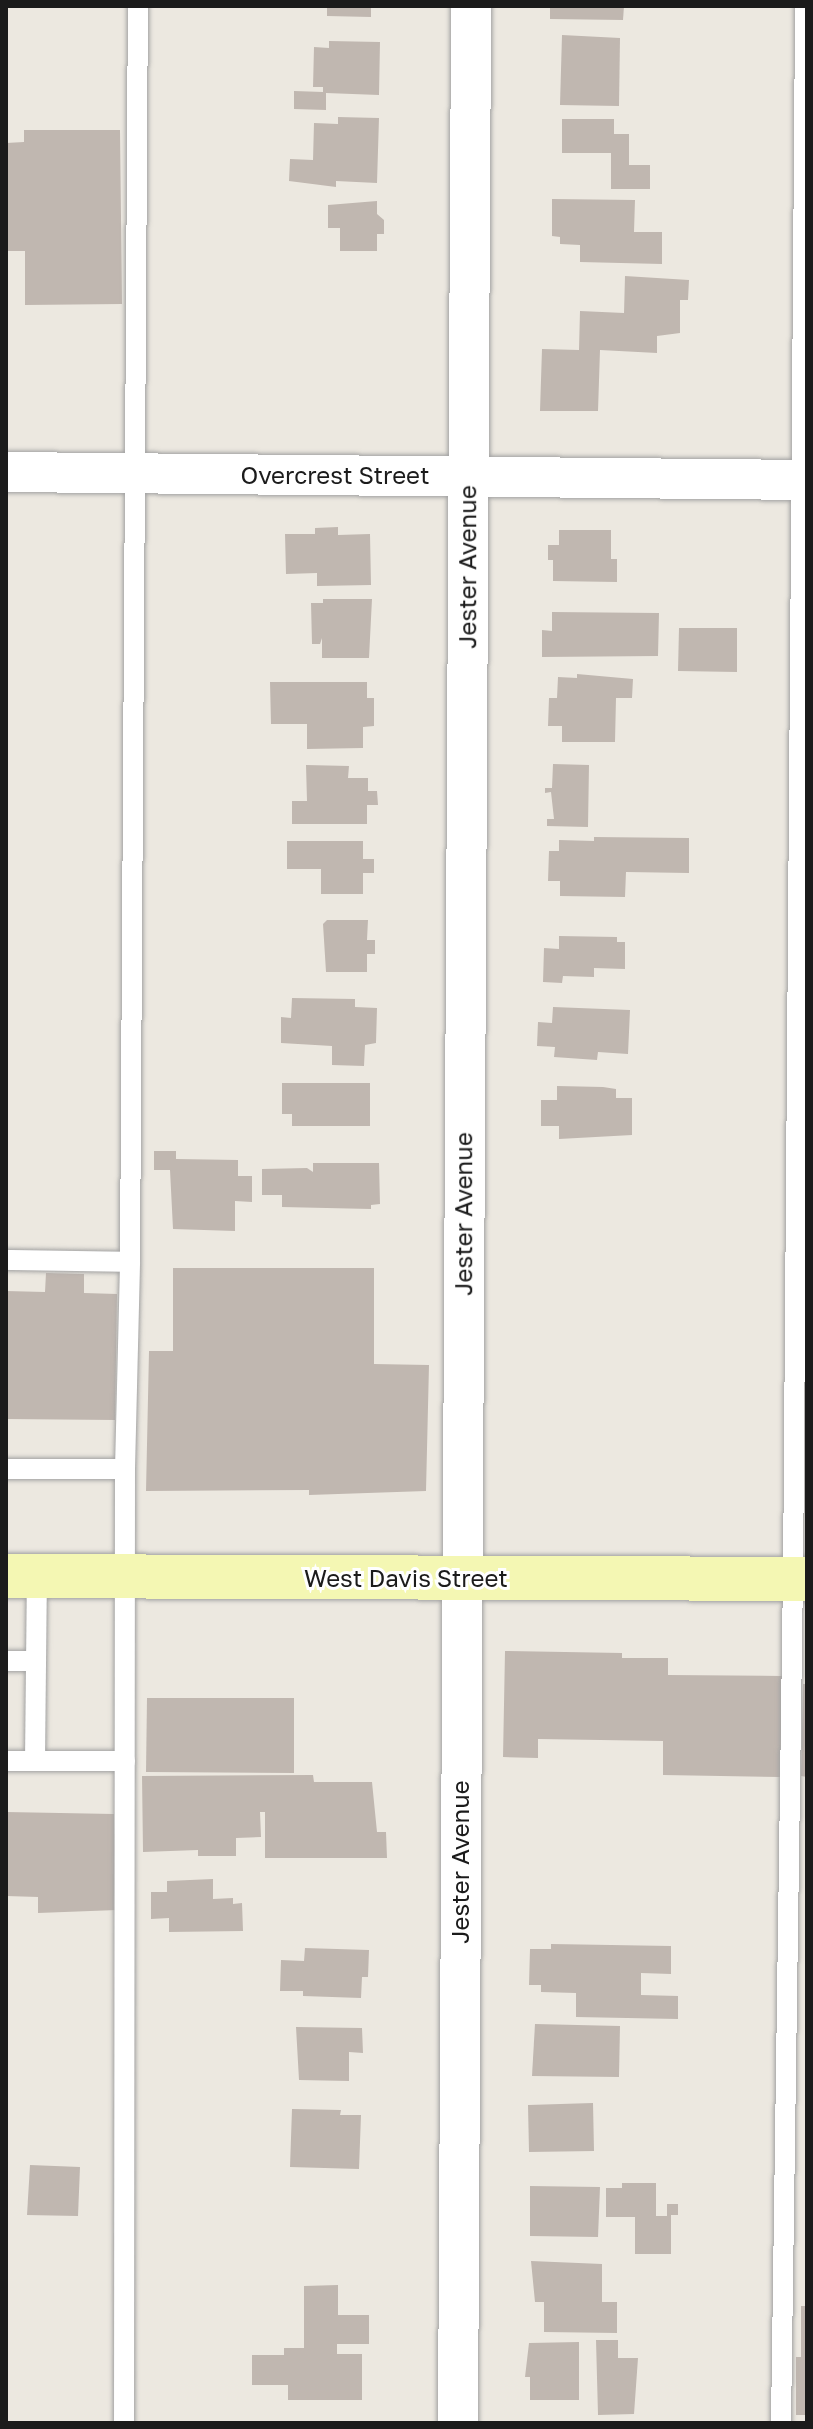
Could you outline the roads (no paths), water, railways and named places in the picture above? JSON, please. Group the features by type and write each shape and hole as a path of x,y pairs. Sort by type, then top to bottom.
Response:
{"main road":[{"name":"West Davis Street","path":"21,1576 800,1579"}],"street":[{"name":"Jester Avenue","path":"458,2423 471,6"},
{"name":"Overcrest Street","path":"6,472 805,480"}],"lane":[{"path":"124,2423 125,1469 130,1262 138,6"},
{"path":"781,2423 800,1579 805,6"},
{"path":"6,1260 130,1262"},
{"path":"6,1469 125,1469"},
{"path":"21,1576 35,1661 35,1761"},
{"path":"6,1661 35,1661"},
{"path":"6,1761 125,1761"}]}
